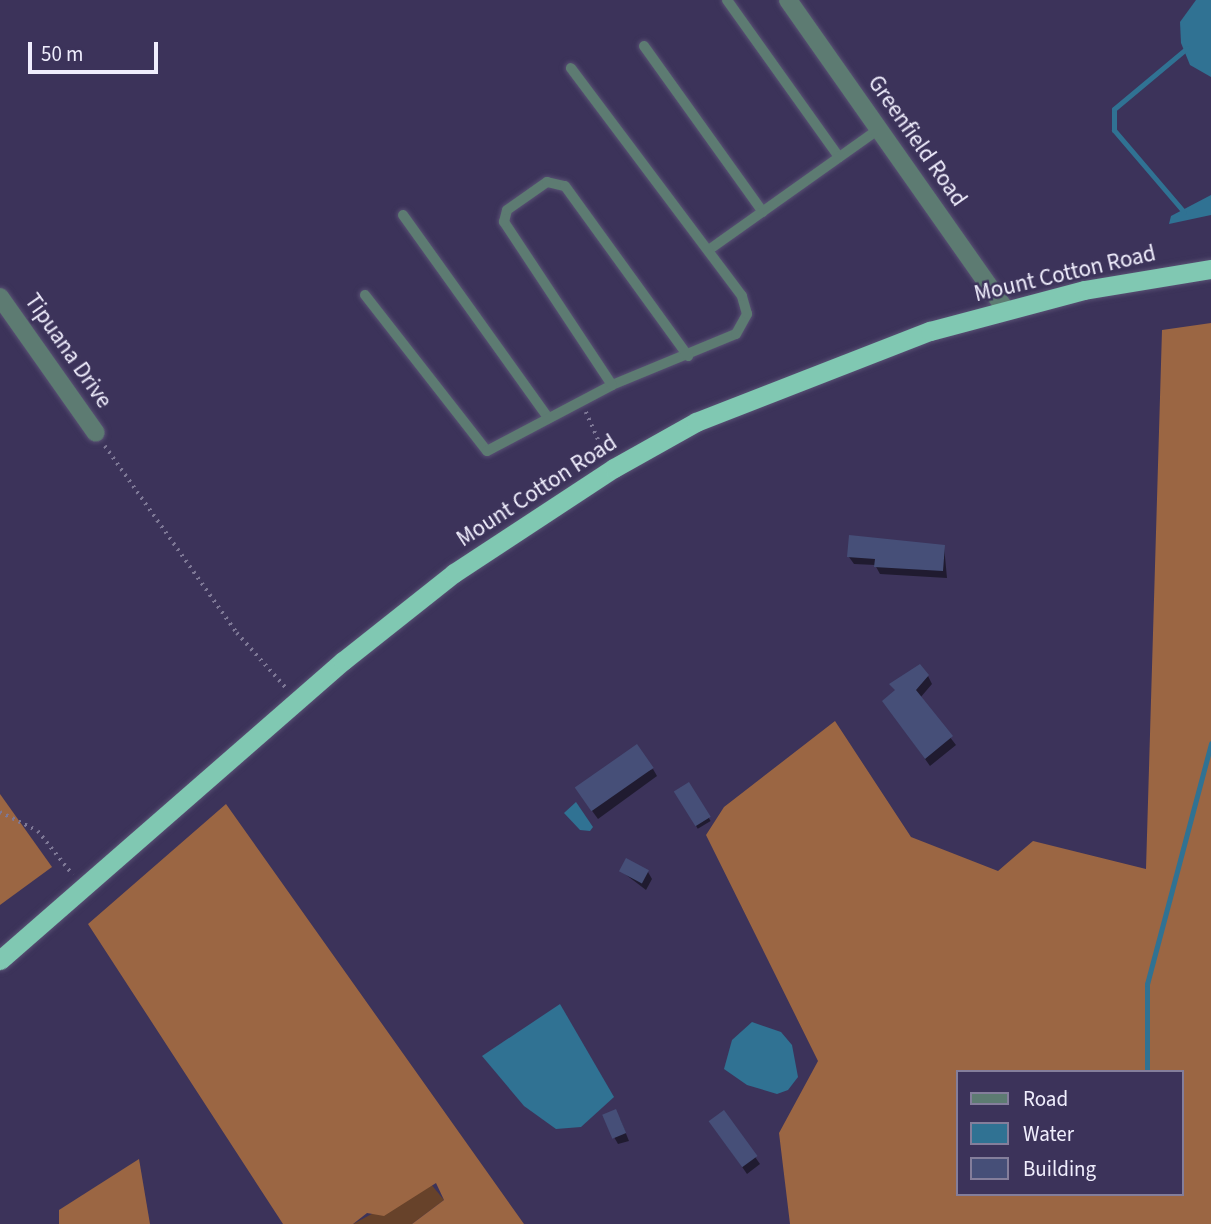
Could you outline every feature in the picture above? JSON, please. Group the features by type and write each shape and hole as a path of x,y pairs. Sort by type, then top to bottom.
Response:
{"highway":[{"name":"Mount Cotton Road","path":"0,960 298,700 454,573 614,468 696,422 822,369 1006,310 1211,269"}],"street":[{"name":"Greenfield Road","path":"788,0 1006,310"},
{"name":"Tipuana Drive","path":"0,297 96,433"}],"lane":[{"path":"727,0 839,158"},
{"path":"644,47 763,212"},
{"path":"365,295 478,447 496,450 547,416 612,386 729,339 747,314 710,249 571,68"},
{"path":"710,249 879,129"},
{"path":"612,386 504,222 507,210 547,182 565,186 688,356"},
{"path":"403,215 547,416"}],"path":[{"path":"581,400 614,468"},
{"path":"96,433 237,633 298,700"},
{"path":"0,812 38,831 83,888"}],"shaded area":[{"path":"1211,323 1211,1224 790,1224 779,1133 818,1061 706,835 724,807 835,721 911,837 998,871 1033,841 1146,869 1162,330"},
{"path":"0,794 52,867 0,905"},
{"path":"226,804 524,1224 412,1224 444,1200 436,1183 384,1216 367,1213 353,1224 283,1224 88,924"},
{"path":"139,1159 150,1224 59,1224 59,1210"},
{"path":"430,1183 444,1200 412,1224 353,1224"}],"water":[{"path":"1196,0 1211,0 1211,77 1190,65 1181,43 1180,22"},
{"path":"1211,195 1211,215 1169,224 1171,216"},
{"path":"576,802 593,827 590,831 580,830 564,813"},
{"path":"560,1004 614,1097 581,1127 556,1129 524,1106 482,1056"},
{"path":"752,1022 781,1032 792,1045 798,1077 788,1090 777,1094 747,1085 724,1069 732,1040"}],"building":[{"path":"849,535 945,545 943,571 874,567 875,559 847,557"},
{"path":"920,664 929,675 916,690 953,736 925,759 882,701 895,690 889,684"},
{"path":"637,744 654,768 591,811 575,788"},
{"path":"689,782 711,817 695,826 674,792"},
{"path":"626,858 649,870 642,883 619,871"},
{"path":"616,1109 626,1133 612,1139 602,1115"},
{"path":"724,1110 758,1156 742,1167 709,1121"}],"waterway":[{"path":"1184,212 1114,130 1114,109 1187,48"},
{"path":"1147,1070 1147,984 1211,743"}]}
